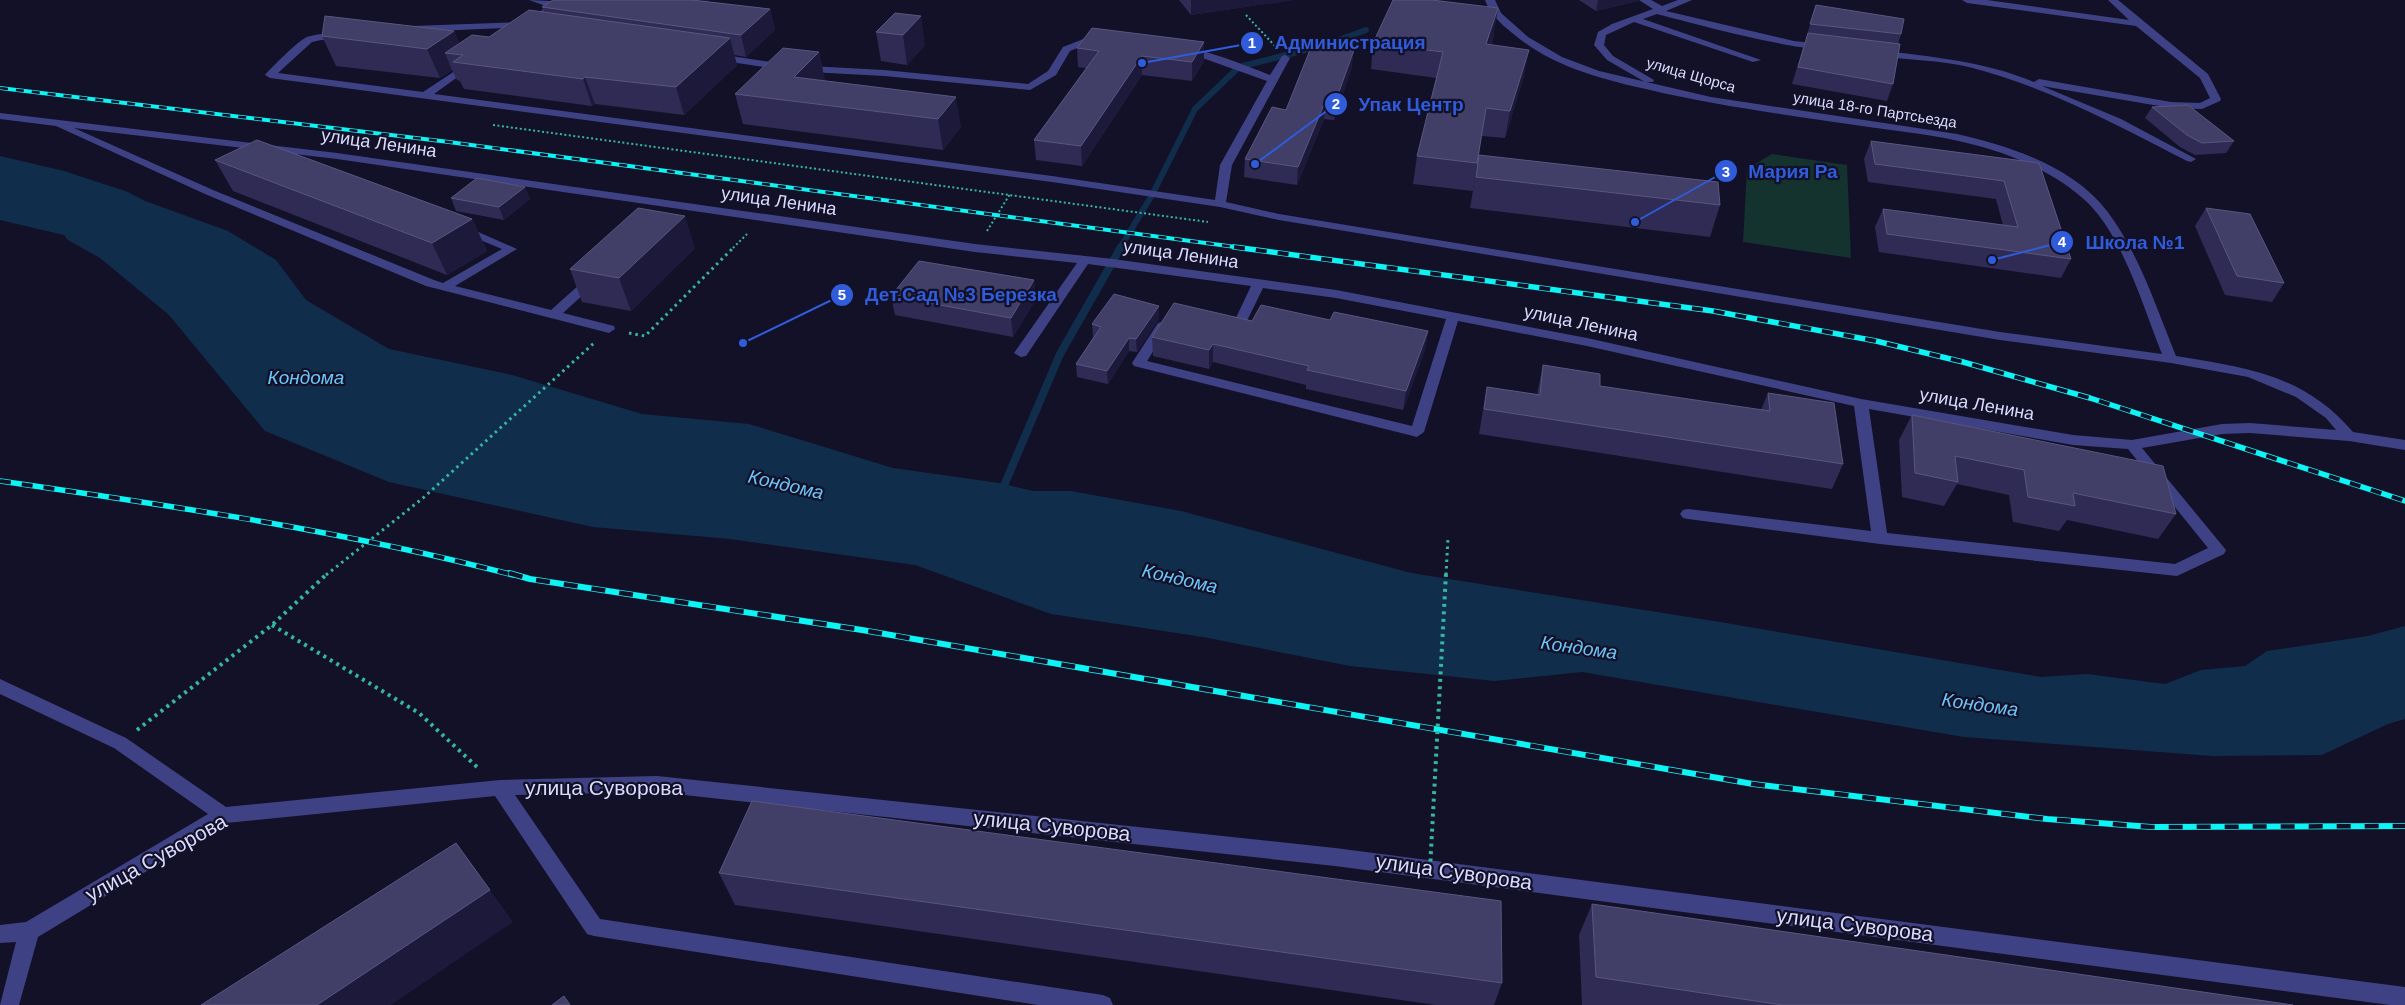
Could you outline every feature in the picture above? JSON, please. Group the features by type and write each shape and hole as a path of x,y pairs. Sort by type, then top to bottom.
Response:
{"street":[{"path":"511,38 530,29 548,10 548,3 534,0"},
{"name":"улица 18-го Партсьезда","path":"1490,0 1492,7 1514,30 1535,46 1600,75 1625,82 1740,105 1957,137 2007,151 2050,171 2071,184 2103,211 2126,256 2171,359"},
{"path":"1644,0 1658,10 1794,44 1838,49"},
{"name":"улица Щорса","path":"1687,0 1601,34 1599,45 1610,58 1635,74 1658,84 1740,105"},
{"path":"1967,0 2139,24"},
{"path":"1866,52 1968,64 2011,76 2171,105 2202,106 2216,99 2204,76 2139,24 2113,0"},
{"path":"1633,20 1756,60"},
{"path":"402,29 530,29"},
{"path":"351,35 321,37 309,40 270,75 1021,175 1220,204 1298,220 2000,336 2171,359 2251,373 2292,391 2331,415 2349,436"},
{"path":"703,55 791,68 884,72 1030,86 1052,73 1066,49 1091,39 1109,41"},
{"path":"1171,47 1230,64 1273,80"},
{"path":"1220,204 1226,165 1285,58"},
{"path":"426,95 475,60"},
{"path":"2011,76 2117,121 2191,159"},
{"name":"улица Ленина","path":"0,116 271,147 975,248 1336,294 1587,342 1861,403 2073,440 2132,444 2222,429 2250,428 2349,436 2405,445"},
{"path":"53,122 83,138 209,192 430,283 553,314 605,332"},
{"path":"271,147 315,166"},
{"path":"444,287 511,249 448,223"},
{"path":"1021,353 1084,261"},
{"path":"553,314 602,270"},
{"path":"1219,324 1237,329 1260,283"},
{"path":"1172,313 1139,363 1417,432 1453,317"},
{"path":"1861,403 1880,538"},
{"path":"1688,514 1880,538 2177,570 2218,550 2132,444"},
{"path":"0,686 120,743 223,815"},
{"name":"улица Суворова","path":"29,931 223,815 500,788 657,784 1335,856 2405,997"},
{"name":"улица Суворова","path":"500,788 594,927 1102,1005"},
{"path":"0,934 29,931 9,1005"}],"path":[{"path":"1246,15 1285,58"},
{"path":"489,124 1218,223"},
{"path":"975,248 1021,175"},
{"path":"120,743 272,625 340,562 423,498 605,332 645,336 751,230"},
{"path":"1430,869 1448,538"},
{"path":"272,625 419,713 500,788"}],"green space":[{"path":"1772,154 1847,165 1851,258 1743,242 1747,169"}],"water":[{"name":"Кондома","path":"0,156 64,171 128,192 145,201 228,231 276,260 306,300 389,349 512,375 642,414 749,424 893,468 999,483 1033,491 1071,491 1181,511 1411,573 1720,622 2041,677 2087,674 2165,684 2201,670 2245,666 2267,651 2368,636 2405,626 2405,719 2388,724 2322,755 2212,756 1964,737 1582,672 1495,681 1350,666 1203,637 1051,614 915,565 730,539 593,527 389,482 265,431 169,315 100,258 68,240 64,235 0,220"}],"building":[{"path":"553,0 692,0 770,9 741,35 542,7"},
{"path":"1393,0 1432,0 1498,8 1486,44 1529,50 1510,111 1486,108 1477,163 1417,156 1443,52 1373,43"},
{"path":"1816,5 1904,19 1901,34 1810,24"},
{"path":"529,10 730,38 676,87 585,77 583,79 453,62 463,55 445,53 472,35 489,37"},
{"path":"895,13 921,16 903,35 876,32"},
{"path":"325,16 454,31 427,49 322,36"},
{"path":"1092,28 1204,42 1192,62 1142,56 1081,146 1034,140 1099,51 1077,48"},
{"path":"1808,33 1900,44 1893,84 1798,67"},
{"path":"1312,45 1354,50 1335,103 1325,102 1298,167 1245,159 1272,107 1286,110"},
{"path":"783,48 819,52 794,77 956,97 938,119 735,94"},
{"path":"2188,105 2234,141 2202,143 2187,135 2152,107"},
{"path":"257,140 472,219 432,243 215,160"},
{"path":"1871,141 2039,163 2071,259 1887,234 1883,209 2018,227 2004,181 1875,164"},
{"path":"1479,155 1718,182 1720,205 1476,177"},
{"path":"477,178 525,187 499,207 451,198"},
{"path":"638,208 685,216 619,278 570,269"},
{"path":"2206,208 2250,214 2284,283 2237,276"},
{"path":"919,261 1034,280 1011,318 891,296"},
{"path":"1114,294 1159,306 1136,339 1129,338 1107,371 1076,364 1101,327 1092,324"},
{"path":"1174,303 1252,321 1261,305 1330,320 1334,312 1428,331 1406,391 1307,370 1309,366 1213,344 1209,350 1152,337"},
{"path":"1543,365 1600,374 1600,386 1770,411 1768,393 1834,403 1843,464 1484,409 1487,387 1540,395"},
{"path":"1912,415 2163,466 2176,514 2073,493 2075,506 2028,497 2024,470 1955,456 1958,482 1915,473"},
{"path":"752,801 1501,901 1502,983 719,873"},
{"path":"456,843 490,890 317,1005 201,1005"},
{"path":"1592,904 2293,1005 1782,1005 1596,977"},
{"path":"564,996 570,1005 552,1005"}],"waterway":[{"path":"1120,248 1152,195 1195,109 1239,67 1325,45 1366,30"},
{"path":"1000,495 1060,354 1121,247"}],"railway":[{"path":"0,88 449,142 1243,248"},
{"path":"1234,247 1713,311 1876,341 1963,362 2090,398 2405,501"},
{"path":"0,481 258,521 386,545 513,575"},
{"path":"509,573 530,579 862,630 1753,784 2047,819 2151,827 2405,826"}],"place":[{"name":"Администрация","path":"1142,63"},
{"name":"Упак Центр","path":"1255,164"},
{"name":"Мария Ра","path":"1635,222"},
{"name":"Школа №1","path":"1992,260"},
{"name":"Дет.Сад №3 Березка","path":"743,343"}]}
